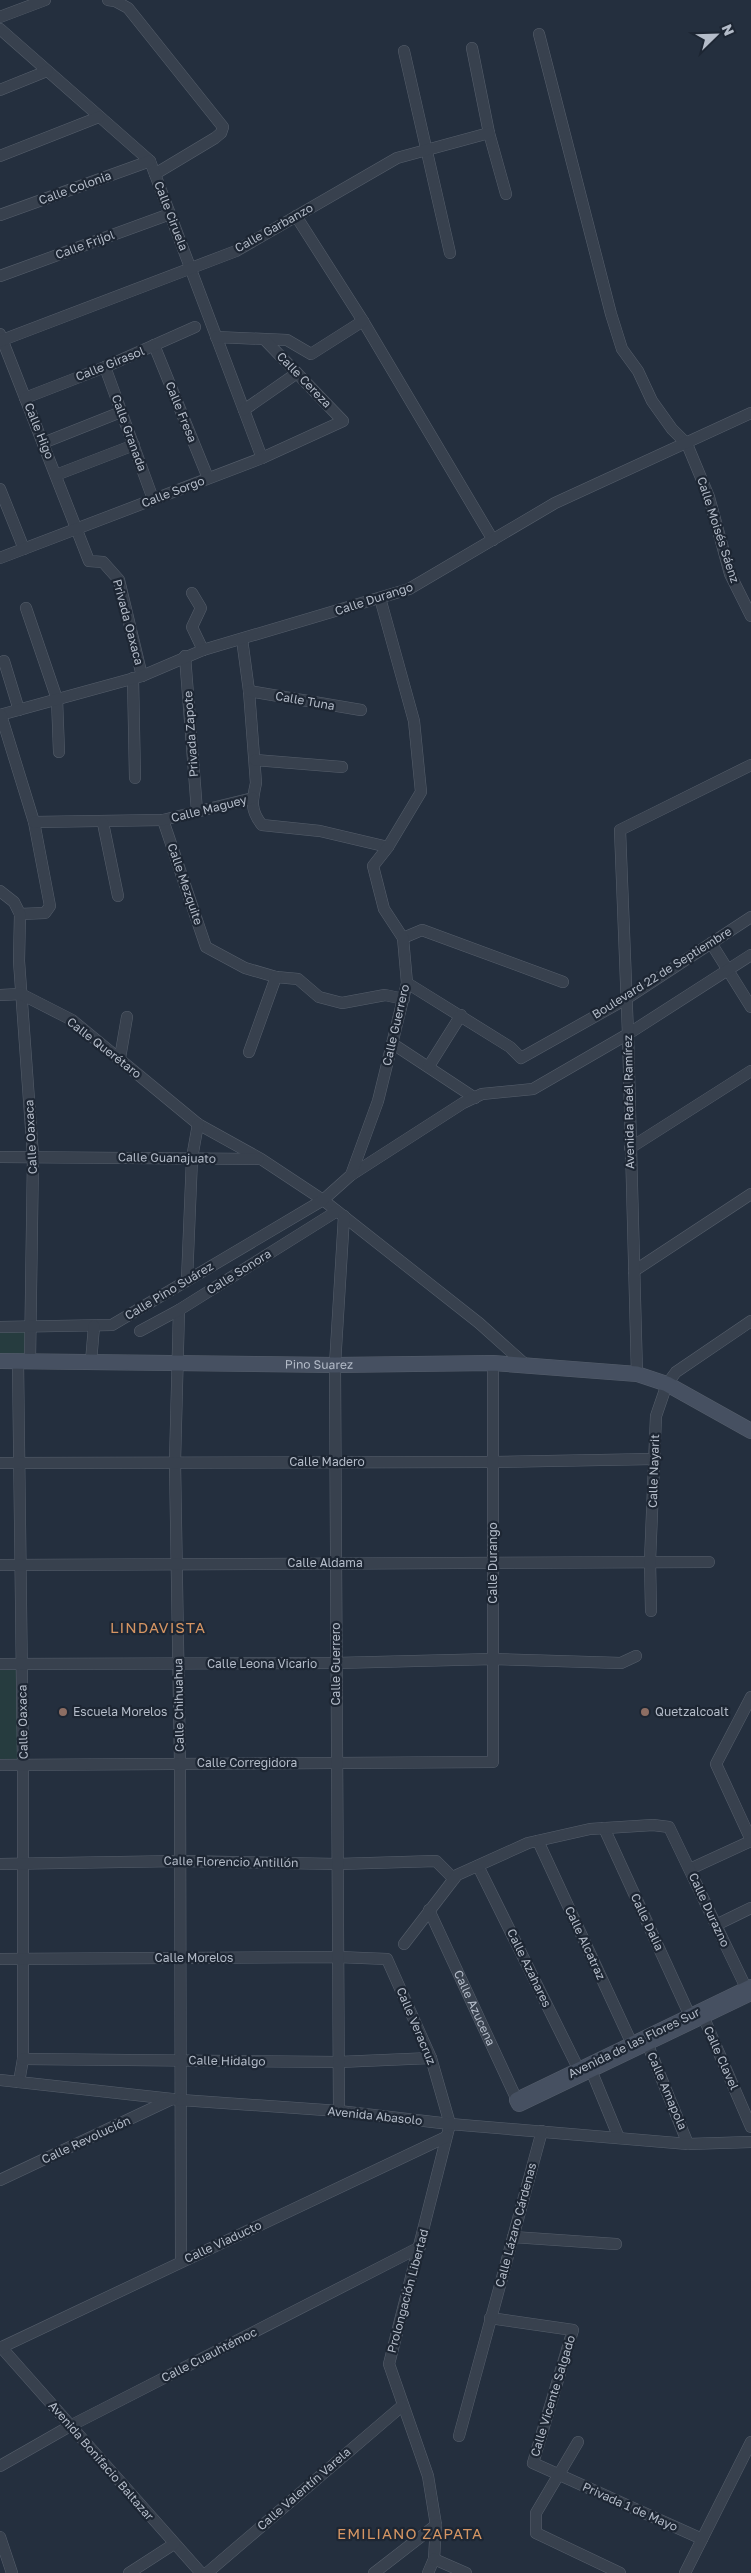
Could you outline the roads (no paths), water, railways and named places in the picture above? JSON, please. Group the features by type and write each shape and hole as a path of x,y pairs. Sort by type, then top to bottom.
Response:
{"street":[{"path":"0,16 45,0"},
{"path":"108,0 116,0 128,8 223,127 221,133 215,138 154,174"},
{"path":"0,29 150,161"},
{"path":"539,34 611,314 622,349 638,371 652,401 672,429 687,444"},
{"path":"472,48 489,133 506,194"},
{"path":"404,51 450,253"},
{"path":"0,90 47,71"},
{"path":"0,156 99,117"},
{"name":"Calle Garbanzo","path":"1,339 236,251 397,158 489,133"},
{"name":"Calle Ciruela","path":"150,161 262,458"},
{"name":"Calle Colonia","path":"0,216 150,161"},
{"name":"Calle Frijol","path":"0,276 170,214"},
{"path":"296,216 363,321 493,540"},
{"path":"216,336 287,340 311,354 363,321"},
{"name":"Calle Girasol","path":"25,398 105,367 195,327"},
{"name":"Calle Higo","path":"1,339 78,528"},
{"name":"Calle Cereza","path":"265,340 343,421"},
{"name":"Calle Fresa","path":"154,346 208,478"},
{"name":"Calle Granada","path":"105,367 153,499"},
{"path":"244,410 297,373"},
{"path":"43,443 121,412"},
{"name":"Calle Durango","path":"1,715 138,677 202,650 409,590 555,503 751,413"},
{"name":"Calle Sorgo","path":"0,558 262,458 343,421"},
{"name":"Calle Moisés Sáenz","path":"687,444 709,497 730,574 751,616"},
{"path":"56,476 134,445"},
{"path":"0,489 24,550"},
{"name":"Privada Oaxaca","path":"78,528 90,561 103,562 119,580 138,677"},
{"path":"192,593 201,608 192,628 202,650"},
{"name":"Calle Guerrero","path":"352,1176 378,1100 407,983 403,938 384,909 373,866 388,847 421,792 414,721 380,598"},
{"path":"26,608 57,699 59,752"},
{"name":"Calle Maguey","path":"34,822 103,823 163,820 253,798 256,783 249,691 242,639"},
{"name":"Privada Zapote","path":"185,656 197,811"},
{"path":"4,661 19,710"},
{"path":"135,778 138,677"},
{"name":"Calle Tuna","path":"249,691 361,710"},
{"path":"0,891 14,902 20,914 45,913 50,906 34,822 1,715"},
{"path":"254,760 342,767"},
{"name":"Avenida Rafaél Ramírez","path":"637,1374 628,1034 620,830 751,765"},
{"path":"253,798 253,815 262,825 320,831 388,847"},
{"name":"Calle Mezquite","path":"163,820 206,947 245,968 276,977"},
{"path":"103,823 118,896"},
{"name":"Calle Oaxaca","path":"20,914 19,961 33,1156 30,1327 24,1361 19,1463 23,1766 23,2059 20,2082"},
{"name":"Boulevard 22 de Septiembre","path":"460,1015 510,1047 521,1058 626,999 751,917"},
{"path":"403,938 422,930 563,982"},
{"path":"711,943 751,1007"},
{"path":"323,1200 352,1176 475,1098 482,1094 533,1089 628,1034 751,955"},
{"path":"249,1052 276,977 298,979 319,997 342,1003 385,995 404,999"},
{"path":"407,983 460,1015 429,1066"},
{"name":"Calle Querétaro","path":"0,995 21,994 72,1020 198,1124 261,1160"},
{"path":"120,1058 127,1017"},
{"path":"393,1044 475,1098"},
{"path":"630,1148 751,1071"},
{"path":"187,1280 192,1158 198,1124"},
{"name":"Calle Guanajuato","path":"0,1157 261,1160"},
{"path":"261,1160 323,1200 479,1323 527,1366"},
{"path":"634,1271 751,1194"},
{"name":"Calle Pino Suárez","path":"0,1327 112,1325 323,1200"},
{"name":"Calle Guerrero","path":"339,2111 335,1365 340,1214"},
{"name":"Calle Sonora","path":"140,1331 179,1310 340,1214"},
{"name":"Calle Chihuahua","path":"179,1310 175,1462 181,1958 180,2061 176,2100 181,2261"},
{"path":"667,1384 676,1372 751,1322"},
{"path":"91,1362 94,1326"},
{"name":"Pino Suarez","path":"0,1361 335,1365 493,1363 637,1374 667,1384 751,1431"},
{"name":"Calle Durango","path":"493,1363 493,1762"},
{"name":"Calle Nayarit","path":"651,1611 650,1561 656,1416 667,1384"},
{"name":"Calle Madero","path":"0,1463 493,1462 654,1459"},
{"name":"Calle Aldama","path":"0,1566 709,1562"},
{"name":"Calle Leona Vicario","path":"0,1664 336,1663 493,1659 621,1662 636,1656"},
{"path":"690,1869 751,1840 716,1764 751,1699"},
{"name":"Calle Corregidora","path":"0,1765 493,1762"},
{"name":"Calle Durazno","path":"604,1828 653,1825 669,1827 749,1991"},
{"path":"404,1944 454,1879 528,1843 604,1828"},
{"name":"Calle Dalia","path":"604,1828 696,2016"},
{"name":"Calle Alcatraz","path":"538,1841 641,2042"},
{"name":"Calle Florencio Antillón","path":"0,1864 180,1861 338,1864 436,1862 454,1879"},
{"name":"Calle Azahares","path":"478,1866 619,2138"},
{"path":"716,1925 751,1908"},
{"name":"Calle Azucena","path":"429,1910 518,2102"},
{"name":"Calle Morelos","path":"0,1959 338,1957 387,1960"},
{"name":"Calle Veracruz","path":"387,1960 431,2058 450,2124"},
{"name":"Avenida de las Flores Sur","path":"518,2102 749,1991"},
{"name":"Calle Clavel","path":"696,2016 751,2127"},
{"name":"Calle Amapola","path":"641,2042 688,2144"},
{"name":"Calle Hidalgo","path":"23,2059 339,2062 431,2058"},
{"name":"Avenida Abasolo","path":"0,2080 176,2100 339,2111 450,2124 688,2144 751,2142"},
{"name":"Calle Revolución","path":"0,2180 176,2100"},
{"name":"Prolongación Libertad","path":"428,2573 434,2559 436,2525 428,2476 402,2406 389,2364 450,2124"},
{"name":"Calle Lázaro Cárdenas","path":"459,2436 542,2131"},
{"name":"Calle Viaducto","path":"0,2348 181,2261 446,2138"},
{"path":"513,2237 616,2244"},
{"name":"Calle Cuauhtémoc","path":"0,2466 70,2426 420,2246"},
{"name":"Calle Vicente Salgado","path":"490,2318 574,2330 534,2463"},
{"name":"Avenida Bonifacio Baltazar","path":"0,2348 201,2573"},
{"name":"Calle Valentín Varela","path":"207,2573 402,2406"},
{"path":"578,2442 536,2513 536,2533 620,2573"},
{"path":"685,2573 751,2442"},
{"name":"Privada 1 de Mayo","path":"534,2463 558,2476 702,2539"},
{"path":"374,2573 436,2525"},
{"path":"0,2537 12,2573"},
{"path":"130,2573 174,2544"},
{"path":"434,2559 466,2573"}],"place":[{"name":"Escuela Morelos","path":"63,1712"},
{"name":"Quetzalcoalt","path":"645,1712"}],"district":[{"name":"LINDAVISTA","path":"158,1628"},
{"name":"EMILIANO ZAPATA","path":"410,2534"}]}
